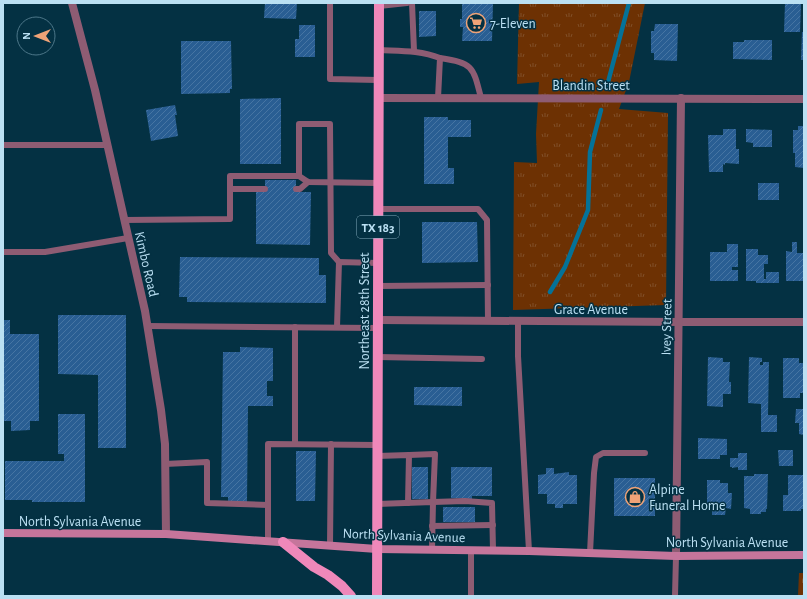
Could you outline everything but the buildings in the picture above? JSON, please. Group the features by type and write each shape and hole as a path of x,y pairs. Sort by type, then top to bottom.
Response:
{"main road":[{"name":"Northeast 28th Street","path":"377,596 379,4"},
{"name":"North Sylvania Avenue","path":"3,533 166,534 377,549 493,550 676,556 804,555"},
{"path":"283,542 314,567 328,575 342,586 350,596"}],"street":[{"name":"Kimbo Road","path":"72,3 95,90 147,326 161,410 165,464 166,534"},
{"name":"Blandin Street","path":"378,98 804,99"},
{"name":"Ivey Street","path":"676,556 681,98"},
{"name":"Grace Avenue","path":"378,324 488,321 804,322"}],"lane":[{"path":"330,3 330,79 378,80"},
{"path":"379,4 407,3"},
{"path":"412,3 414,51"},
{"path":"379,50 414,51 440,58 458,60 468,64 475,74 481,98"},
{"path":"438,98 440,58"},
{"path":"299,176 299,124 330,124 332,182 331,253 339,262 337,327"},
{"path":"3,145 107,145"},
{"path":"124,220 230,219 230,176 299,176 308,182 378,183"},
{"path":"296,189 300,189 308,182"},
{"path":"230,189 265,189"},
{"path":"378,209 478,209 488,220 488,321"},
{"path":"3,252 45,252 128,238"},
{"path":"339,262 378,263"},
{"path":"378,286 488,285"},
{"path":"518,321 518,356 529,551"},
{"path":"147,326 337,327 378,324"},
{"path":"294,327 294,444"},
{"path":"378,357 482,359"},
{"path":"268,541 268,444 377,445"},
{"path":"330,546 331,444"},
{"path":"590,553 596,457 603,453 645,454"},
{"path":"408,503 409,454"},
{"path":"377,456 435,454 432,550"},
{"path":"165,464 207,462 207,503 268,506"},
{"path":"377,504 433,502 461,504 492,503 493,550"},
{"path":"432,526 493,524"},
{"path":"471,550 471,596"},
{"path":"675,596 676,556"}],"green space":[{"path":"519,3 645,3 629,82 619,109 668,113 666,305 513,310 514,162 537,163 536,134 539,82 517,84"},
{"path":"799,573 804,573 804,596 798,596"}],"waterway":[{"path":"607,86 629,3"},
{"path":"550,292 565,267 588,210 590,152 601,110"}],"place":[{"name":"7-Eleven","path":"476,23"},
{"name":"Alpine Funeral Home","path":"635,497"}]}
